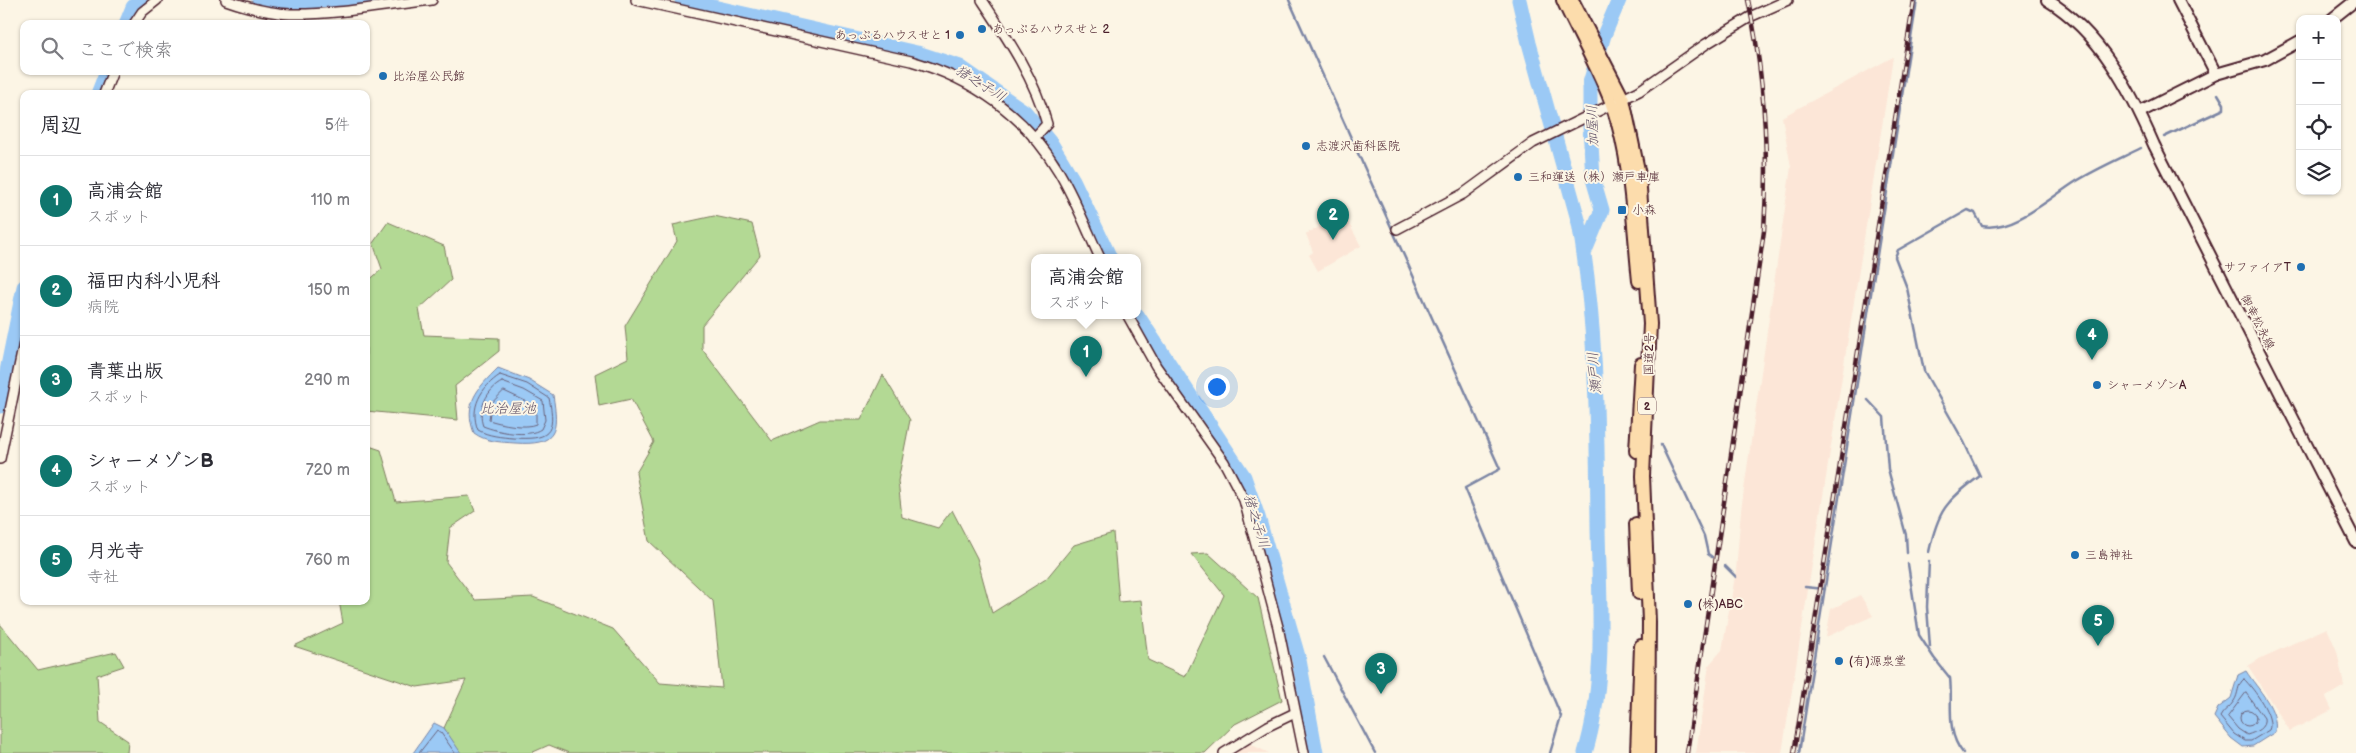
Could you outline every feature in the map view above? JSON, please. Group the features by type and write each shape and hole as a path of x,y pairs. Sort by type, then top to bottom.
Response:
{"highway":[{"name":"国道2号","path":"1562,0 1600,79 1618,102 1626,156 1640,306 1641,369 1635,487 1641,636 1637,753"},
{"name":"国道2号","path":"1572,0 1605,65 1618,102 1639,176 1650,324 1643,476 1649,622 1648,753"}],"main road":[{"name":"御幸松永線","path":"2046,0 2083,28 2102,49 2140,112 2154,145 2356,542"},
{"path":"2178,0 2216,74"},
{"path":"2337,15 2356,0"},
{"path":"2140,112 2216,74 2265,60 2296,43"}],"street":[{"path":"137,20 142,12 157,0"},
{"path":"226,0 273,12 290,14 342,12 432,0"},
{"path":"636,0 933,67 982,91 1009,112 1036,137 1061,175 1098,254"},
{"path":"982,0 1031,80 1041,101 1047,124 1046,128 1036,137"},
{"path":"1397,229 1463,194 1533,143 1618,102 1752,16 1788,0"},
{"path":"106,90 111,75"},
{"path":"1130,319 1156,366 1224,462 1240,489 1261,560 1304,753"},
{"path":"0,459 20,362"},
{"path":"1224,753 1268,726 1295,713"}],"shaded area":[{"path":"1893,57 1782,753 1696,753 1709,665 1722,650 1736,571 1741,510 1791,167 1782,117"},
{"path":"1344,214 1361,246 1318,271 1309,255 1313,252 1306,234"},
{"path":"1860,595 1873,616 1826,637 1831,609"},
{"path":"2327,628 2337,651 2344,686 2326,697 2332,710 2290,731 2248,666 2261,658"},
{"path":"1248,743 1269,753 1231,753"}],"green space":[{"path":"714,216 752,224 760,255 702,325 702,349 772,441 820,420 861,420 883,375 910,420 898,481 902,517 938,528 952,510 977,558 992,613 1046,579 1074,545 1113,533 1119,602 1141,600 1148,660 1185,677 1224,595 1191,554 1208,553 1258,598 1282,700 1235,724 1205,753 569,753 549,745 531,753 459,753 444,728 466,680 417,687 294,646 343,623 340,605 370,605 370,446 381,450 396,502 469,496 475,511 450,528 446,562 475,600 533,597 613,629 660,683 722,688 713,601 649,541 636,473 654,442 631,399 599,406 595,374 628,358 625,326 677,241 673,225"},
{"path":"388,222 444,246 451,280 419,309 424,335 499,338 499,351 455,386 458,420 370,411 370,280 382,269 373,243"},
{"path":"0,624 38,670 116,652 124,666 97,675 100,722 128,741 127,753 0,753"}],"water":[{"name":"比治屋池","path":"498,368 529,380 553,395 555,427 547,439 529,443 504,442 489,440 474,433 470,413 471,405 478,390"},
{"path":"2246,671 2271,708 2274,715 2275,732 2253,746 2243,747 2231,738 2214,717 2218,708 2231,698 2238,675"},
{"path":"434,723 444,728 461,753 413,753"}],"waterway":[{"name":"猪之子川","path":"128,20 133,7 140,0"},
{"name":"猪之子川","path":"259,0 300,5 327,5 368,0"},
{"name":"猪之子川","path":"682,0 917,53 960,67 1025,112 1052,145 1073,180 1108,254"},
{"path":"1289,0 1500,469 1465,488 1561,716 1550,753"},
{"name":"瀬戸川","path":"1519,0 1529,43 1579,223 1593,336 1600,641 1596,698 1592,726 1585,753"},
{"name":"加屋川","path":"1584,253 1602,210 1593,179 1590,83 1604,35 1619,0"},
{"path":"1799,753 1917,0"},
{"name":"猪之子川","path":"100,90 105,75"},
{"path":"2164,137 2224,109 2224,104 2218,94"},
{"path":"1929,552 1936,526 1945,508 1951,500 1980,476 1964,442 1924,371 1907,288 1895,257 1898,250 1968,210 1975,213 1982,226 2006,224 2018,219 2043,205 2083,177 2141,148"},
{"name":"猪之子川","path":"0,406 20,307"},
{"name":"猪之子川","path":"1140,319 1244,477 1258,517 1299,660 1316,753"},
{"path":"1868,400 1884,417 1888,469 1906,535 1907,553"},
{"path":"1661,445 1704,536 1708,554 1712,557"},
{"path":"1929,561 1927,607 1930,647"},
{"path":"1908,564 1919,635 1950,678 1952,726 1957,744 1963,753"},
{"path":"1725,566 1736,577"},
{"path":"1805,587 1825,589"},
{"path":"1324,657 1375,753"}],"railway":[{"path":"1687,753 1764,231 1766,144 1762,86 1748,0"},
{"path":"1794,753 1914,0"}],"place":[{"name":"あっぷるハウスせと 2","path":"982,29"},
{"name":"あっぷるハウスせと 1","path":"960,35"},
{"name":"比治屋公民館","path":"383,76"},
{"name":"志渡沢歯科医院","path":"1306,146"},
{"name":"三和運送（株）瀬戸車庫","path":"1518,177"},
{"name":"小森","path":"1622,210"},
{"name":"福田内科小児科","path":"1333,240"},
{"name":"サファイアT","path":"2301,267"},
{"name":"シャーメゾンB","path":"2092,360"},
{"name":"高浦会館","path":"1086,377"},
{"name":"シャーメゾンA","path":"2097,385"},
{"name":"三島神社","path":"2075,555"},
{"name":"(株)ABC","path":"1688,604"},
{"name":"月光寺","path":"2098,646"},
{"name":"(有)源泉堂","path":"1839,661"},
{"name":"青葉出版","path":"1381,694"}]}
